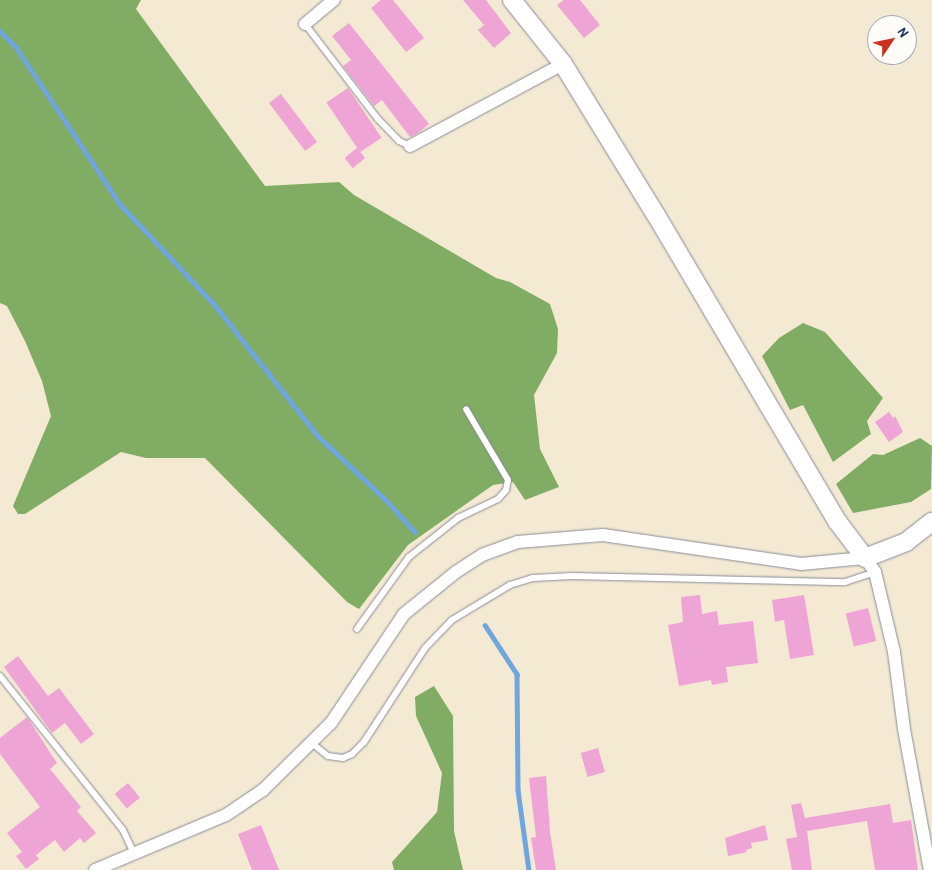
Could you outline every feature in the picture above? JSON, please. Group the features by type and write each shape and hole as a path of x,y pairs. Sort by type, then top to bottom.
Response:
{"street":[{"path":"305,24 334,0"},
{"path":"512,0 563,64 656,215 837,521 870,565 894,652 904,729 930,870"},
{"path":"410,146 563,64"},
{"path":"95,870 226,815 263,790 313,744 343,707 404,614 456,572 482,555 518,542 603,535 801,564 870,565 906,542 932,522"}],"lane":[{"path":"305,24 378,119 399,142 410,146"},
{"path":"357,629 409,557 458,518 498,499 506,490 508,480 466,409"},
{"path":"313,744 328,756 343,758 352,754 364,742 432,641 452,620 483,598 518,582 533,578 572,576 845,582 870,565"},
{"path":"0,676 123,830 134,854"}],"green space":[{"path":"0,0 141,0 136,9 265,186 339,182 354,195 496,278 510,282 550,304 558,329 557,353 534,395 540,449 559,487 525,500 513,482 493,485 408,545 359,609 347,602 205,458 146,458 121,452 25,514 18,514 13,506 51,416 42,381 25,341 7,306 0,303"},
{"path":"803,323 825,332 883,398 867,421 871,434 833,462 803,405 790,410 762,356 779,338"},
{"path":"920,438 932,446 931,489 911,502 853,513 836,484 873,454 883,455"},
{"path":"434,686 453,716 454,831 463,870 394,870 392,862 437,812 442,773 416,716 415,697"}],"building":[{"path":"381,0 393,0 424,38 406,52 371,8"},
{"path":"463,0 486,0 511,33 494,48 478,30 484,25"},
{"path":"564,0 580,0 600,25 584,38 557,5"},
{"path":"349,23 429,124 418,133 410,137 382,100 374,106 343,66 351,60 332,36"},
{"path":"348,88 382,138 360,152 326,103"},
{"path":"281,94 317,142 305,151 269,103"},
{"path":"357,148 365,158 353,168 345,158"},
{"path":"889,412 893,418 895,416 903,432 889,442 875,422"},
{"path":"700,595 702,614 717,611 719,625 753,621 758,663 726,667 728,682 712,685 711,680 679,686 668,625 683,622 681,597"},
{"path":"804,595 814,655 790,659 784,620 775,622 772,600"},
{"path":"868,608 876,641 854,647 846,614"},
{"path":"18,656 48,696 59,688 94,734 81,744 65,723 52,733 4,667"},
{"path":"27,717 57,763 50,769 81,807 77,811 96,833 84,843 80,838 64,852 55,840 36,855 39,859 26,869 16,856 22,852 7,833 40,807 0,754 0,738"},
{"path":"598,748 605,772 588,777 581,753"},
{"path":"546,776 550,832 556,870 536,870 531,838 536,837 529,778"},
{"path":"128,783 140,798 127,808 115,794"},
{"path":"801,803 805,818 890,804 893,823 911,820 918,870 875,870 867,821 807,831 812,870 792,870 786,839 797,837 791,805"},
{"path":"261,825 279,870 252,870 238,834"},
{"path":"765,825 768,840 751,843 752,848 746,850 747,852 728,856 725,838"}],"waterway":[{"path":"0,31 16,47 120,204 214,304 317,435 387,501 415,532"},
{"path":"485,625 517,674 518,790 529,870"}]}
